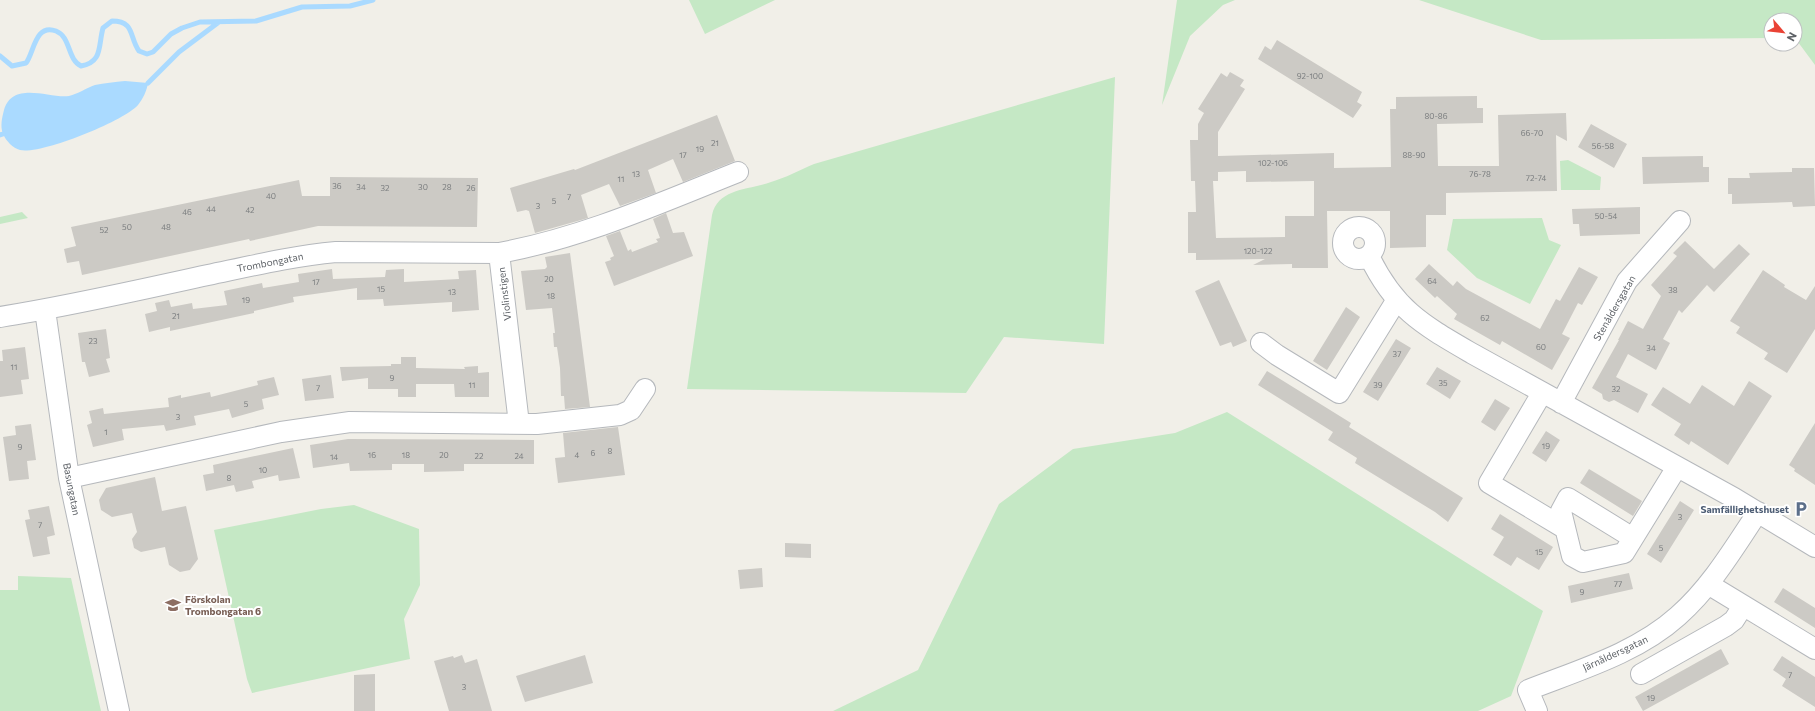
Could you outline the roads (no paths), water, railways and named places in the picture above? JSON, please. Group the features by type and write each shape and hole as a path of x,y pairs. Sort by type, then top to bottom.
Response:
{"street":[{"name":"Violinstigen","path":"519,424 499,253 544,243 616,220 738,172"},
{"name":"Stenåldersgatan","path":"1561,403 1628,281 1680,221"},
{"name":"Trombongatan","path":"44,310 270,261 320,253 499,253"},
{"path":"1369,256 1377,273 1396,301 1413,317 1434,331 1542,393 1758,512 1815,547"},
{"path":"1261,343 1339,393 1396,301"},
{"path":"0,317 44,310"},
{"name":"Basungatan","path":"44,310 69,478 119,711"},
{"path":"69,478 280,432 350,422 537,424 620,415 631,410 645,389"},
{"path":"1542,393 1489,483 1564,528"},
{"path":"1633,538 1568,498 1561,511 1572,556 1583,562 1624,553 1677,467"},
{"name":"Järnåldersgatan","path":"1537,711 1528,690 1599,662 1635,645 1665,627 1678,616 1708,584 1758,512"},
{"path":"1708,584 1815,649"},
{"path":"1641,674 1726,626 1734,620 1743,606"}],"water":[{"path":"125,81 148,83 147,89 138,105 130,112 100,128 63,142 31,150 20,150 15,148 4,137 1,125 4,110 9,101 15,96 24,93 33,93 69,96 95,85"}],"waterway":[{"path":"0,56 12,66 26,63 39,35 44,31 49,30 56,31 61,34 67,43 73,58 81,66 88,64 96,57 100,47 103,28 112,21 125,24 128,27 139,51 147,54 153,52 171,34 182,28 200,22 256,21 302,7 350,6 373,0"},
{"path":"148,83 179,52 219,22"}],"place":[{"name":"Samfällighetshuset","path":"1801,509"},
{"name":"Förskolan Trombongatan 6","path":"173,605"}]}
